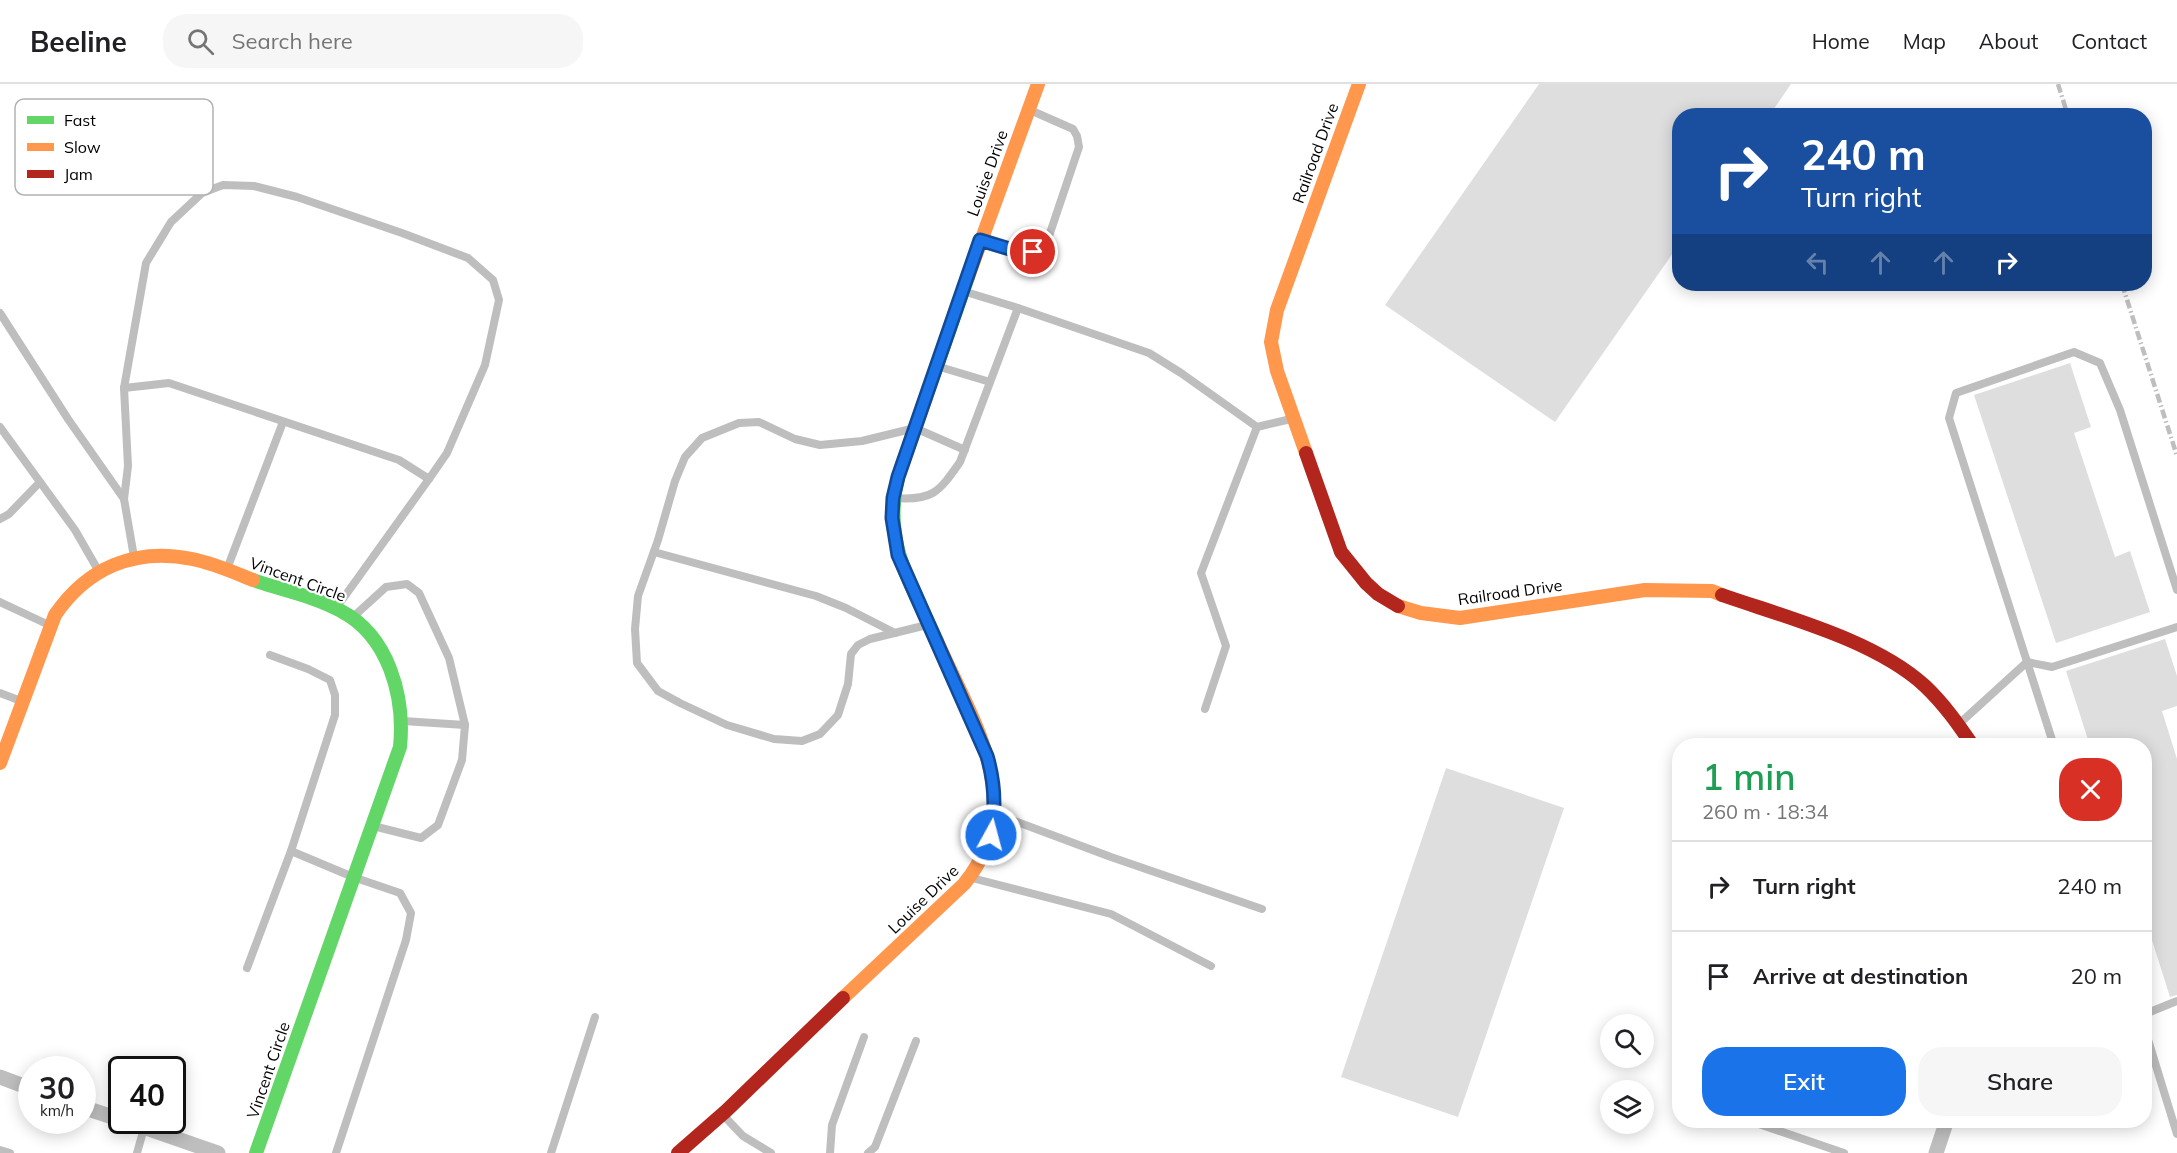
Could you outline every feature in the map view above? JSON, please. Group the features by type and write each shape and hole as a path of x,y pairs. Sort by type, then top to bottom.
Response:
{"street":[{"name":"Louise Drive","path":"678,1153 970,878 981,861 987,844 995,814 994,780 987,756 898,555 892,518 893,498 980,240 1038,84"},
{"name":"Railroad Drive","path":"1359,84 1277,310 1271,342 1277,372 1341,552 1372,592 1406,611 1430,617 1460,618 1645,590 1712,591 1837,635 1893,662 1923,684 1946,707 1968,738"},
{"name":"Vincent Circle","path":"0,763 51,625 69,595 83,582 117,563 144,556 164,555 193,559 336,608 352,618 375,641 394,675 400,697 402,721 400,747 256,1153"},
{"path":"0,1077 18,1084"},
{"path":"1936,1153 1944,1128"},
{"path":"162,1134 218,1153"}],"lane":[{"path":"980,240 1023,253 1033,252 1047,242 1079,147 1073,129 1028,109"},
{"path":"213,189 223,185 254,186 297,197 468,258 493,280 499,300 485,364 447,453 336,608"},
{"path":"134,559 124,500 128,466 123,387 146,263 171,222 200,195"},
{"path":"963,291 1149,353 1257,427 1293,418"},
{"path":"893,498 915,500 926,498 945,483 960,462 1018,308"},
{"path":"0,313 68,419 124,500"},
{"path":"2051,738 1948,418 1956,393 2074,352 2100,363 2120,410 2177,590"},
{"path":"937,366 990,382"},
{"path":"123,387 169,383 399,460 429,479"},
{"path":"226,571 283,422"},
{"path":"928,624 870,639 858,645 851,654 848,684 838,715 820,734 802,741 774,739 727,725 658,691 637,663 635,629 638,596 675,481 686,457 702,438 739,423 759,422 795,439 820,445 862,441 915,428 965,450"},
{"path":"0,427 75,530 99,572"},
{"path":"1205,709 1226,646 1201,573 1257,427"},
{"path":"0,519 9,514 40,482"},
{"path":"654,552 816,596 846,608 895,633"},
{"path":"352,618 386,587 407,584 419,593 449,658 465,725 462,760 438,825 421,838 371,826"},
{"path":"0,602 51,625"},
{"path":"2027,662 2052,667 2177,627"},
{"path":"248,968 291,851 335,715 335,695 330,680 270,655"},
{"path":"1959,724 2027,662"},
{"path":"0,693 22,702"},
{"path":"402,721 465,725"},
{"path":"995,814 1262,909"},
{"path":"291,851 353,877 400,893 411,913 406,940 336,1153"},
{"path":"970,878 1111,914 1211,966"},
{"path":"2152,1011 2177,1001"},
{"path":"551,1153 595,1017"},
{"path":"831,1153 832,1125 864,1037"},
{"path":"868,1153 875,1147 916,1041"},
{"path":"2152,1053 2177,1134"},
{"path":"722,1114 743,1136 771,1153"},
{"path":"1771,1128 1844,1153"},
{"path":"137,1153 142,1134"},
{"path":"0,1149 10,1153"}],"building":[{"path":"1539,84 1791,84 1774,108 1672,108 1672,254 1555,422 1385,305"},
{"path":"2070,363 2091,427 2074,433 2115,557 2130,551 2150,612 2056,643 1974,395"},
{"path":"2165,639 2177,676 2177,706 2162,711 2177,759 2177,995 2170,997 2152,940 2152,738 2087,738 2066,671"},
{"path":"1446,768 1564,808 1458,1117 1341,1077"}],"railway":[{"path":"2058,84 2066,108"},
{"path":"2124,291 2177,456"}],"traffic: fast":[{"path":"937,641 909,581 896,543 894,501 898,477 968,277"},
{"path":"253,580 320,601 358,622 382,652 390,670 400,708 401,728 400,747 256,1153"}],"traffic: slow":[{"path":"968,277 1038,84"},
{"path":"1306,453 1277,371 1271,342 1277,310 1359,84"},
{"path":"0,763 55,615 68,599 97,573 132,559 171,556 208,563 253,580"},
{"path":"1398,606 1421,613 1460,618 1645,590 1712,591 1722,595"},
{"path":"843,998 964,884 983,854 993,823 994,793 988,762 965,701 937,641"}],"traffic: jam":[{"path":"1306,453 1341,552 1366,583 1378,594 1398,606"},
{"path":"1722,595 1801,621 1881,655 1925,686 1945,707 1967,738"},
{"path":"678,1153 726,1111 843,998"}],"route":[{"path":"991,835 995,814 994,780 987,756 898,555 892,518 893,498 898,477 980,240 1023,253 1033,252"}]}
